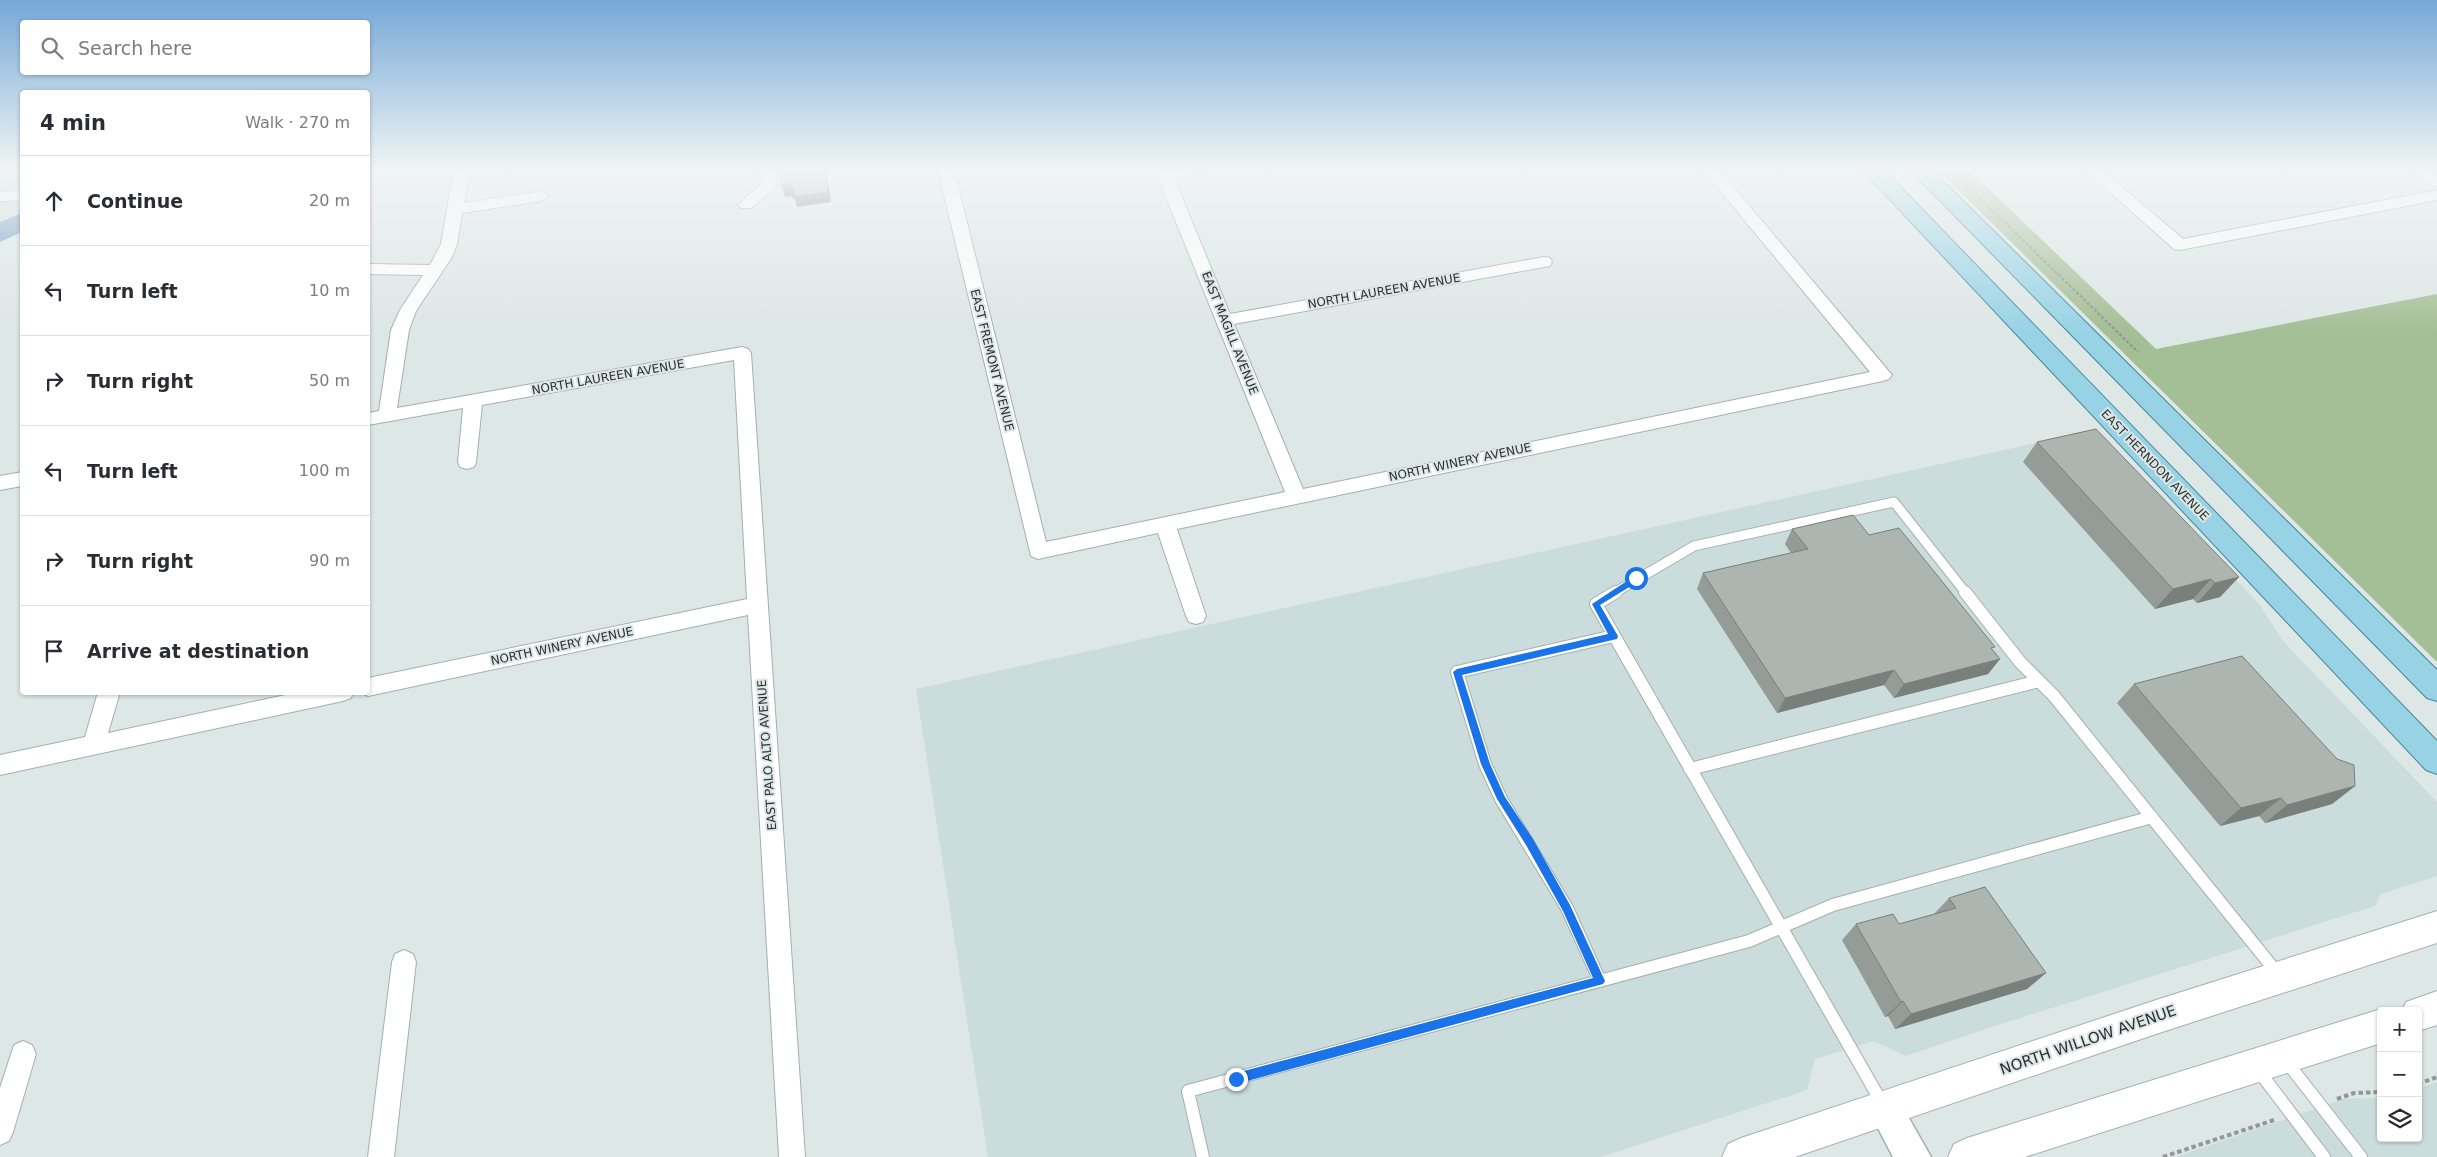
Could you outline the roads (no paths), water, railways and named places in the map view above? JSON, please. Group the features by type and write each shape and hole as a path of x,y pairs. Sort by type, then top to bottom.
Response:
{"main road":[{"name":"EAST HERNDON AVENUE","path":"1924,224 2437,761"},
{"path":"1974,224 2437,689"},
{"name":"NORTH WILLOW AVENUE","path":"1741,1157 2280,977 2437,927"},
{"path":"2422,1013 2437,1008"},
{"path":"1967,1157 2377,1027"}],"street":[{"path":"387,416 400,330 415,297 435,270 449,244 453,224"},
{"name":"EAST FREMONT AVENUE","path":"959,224 1038,551"},
{"name":"EAST MAGILL AVENUE","path":"1185,224 1296,496"},
{"name":"NORTH WINERY AVENUE","path":"1038,551 1883,375 1756,224"},
{"path":"2156,224 2180,245 2288,224"},
{"name":"NORTH LAUREEN AVENUE","path":"1224,320 1544,262"},
{"path":"370,269 435,270"},
{"name":"NORTH LAUREEN AVENUE","path":"370,419 742,353"},
{"name":"EAST PALO ALTO AVENUE","path":"742,353 792,1157"},
{"path":"467,462 473,401"},
{"path":"0,483 20,479"},
{"path":"1165,524 1196,616"},
{"name":"NORTH WINERY AVENUE","path":"370,687 757,605"},
{"path":"94,745 108,695"},
{"path":"0,765 329,695"},
{"path":"381,1157 404,962"},
{"path":"0,1132 23,1054"},
{"path":"1885,1109 1913,1157"}],"lane":[{"path":"1885,1109 1596,604 1694,546 1894,502 2020,662 2039,681 2152,817 2280,977"},
{"path":"1600,981 1567,908 1529,842 1501,799 1485,764 1457,672 1614,636"},
{"path":"1690,769 2039,681"},
{"path":"1202,1157 1188,1091 1749,941 1833,905 2152,817"},
{"path":"2268,1061 2320,1105 2361,1157"},
{"path":"2268,1061 2292,1114 2324,1157"}],"water":[{"path":"0,224 20,224 20,233 0,242"}]}
